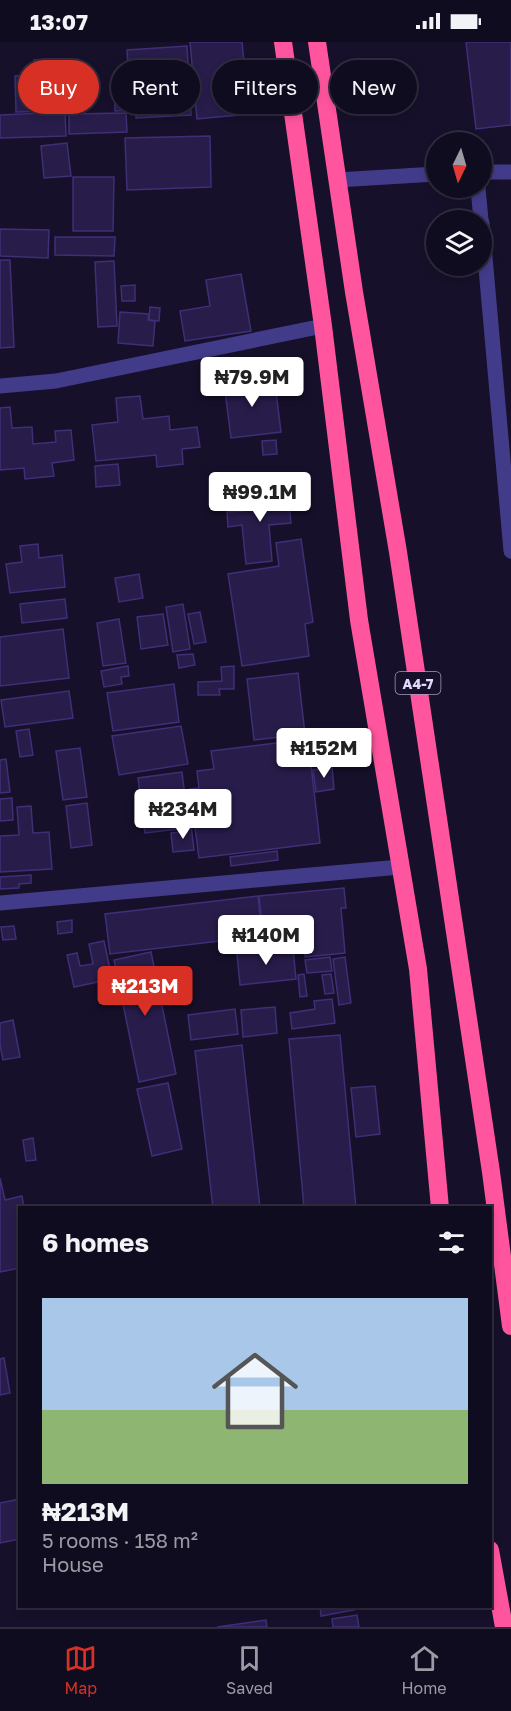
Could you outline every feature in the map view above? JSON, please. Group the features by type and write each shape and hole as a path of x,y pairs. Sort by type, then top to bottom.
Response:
{"highway":[{"path":"283,42 323,326 359,620 418,969 440,1206"},
{"name":"A4-7","path":"317,42 354,292 398,552 491,1172 511,1326"},
{"path":"491,1172 511,1238"},
{"path":"492,1561 504,1627"}],"street":[{"path":"492,172 511,172"},
{"path":"337,180 426,175"},
{"path":"486,276 511,551"},
{"path":"0,386 56,381 323,326"},
{"path":"0,903 400,867"}],"building":[{"path":"190,42 242,42 244,60 212,60 212,114 249,114 197,119 197,114 200,114 200,60 192,60"},
{"path":"466,42 511,42 511,125 476,129"},
{"path":"187,46 188,60 128,60 127,50"},
{"path":"15,76 18,76 18,112 16,112"},
{"path":"65,114 66,136 0,138 0,115"},
{"path":"69,114 126,114 127,132 69,134"},
{"path":"136,114 191,114 191,115 136,118"},
{"path":"210,136 211,187 127,190 125,138"},
{"path":"67,143 71,176 44,178 41,146"},
{"path":"73,177 114,177 113,231 73,231"},
{"path":"0,229 49,230 48,258 0,256"},
{"path":"55,237 115,237 114,256 55,255"},
{"path":"0,260 10,260 14,347 0,348"},
{"path":"114,261 117,326 98,327 95,262"},
{"path":"241,274 251,331 185,341 180,311 210,306 206,280"},
{"path":"135,285 135,301 122,301 121,286"},
{"path":"150,307 160,308 159,321 149,320"},
{"path":"120,312 149,314 148,320 155,321 153,346 118,343"},
{"path":"262,378 264,385 275,384 281,432 231,438 224,383"},
{"path":"140,396 143,419 169,416 170,430 197,427 200,447 182,449 183,464 157,467 156,455 96,461 92,425 118,422 116,398"},
{"path":"10,407 12,428 32,427 33,444 56,442 55,431 71,430 74,460 52,463 54,476 25,479 24,468 0,470 0,408"},
{"path":"276,440 277,454 263,455 262,441"},
{"path":"118,464 120,485 96,487 95,466"},
{"path":"265,489 266,497 288,495 291,523 269,525 272,561 246,564 242,525 228,527 227,512 243,511 241,492"},
{"path":"301,539 313,622 305,624 309,656 242,666 228,574 279,566 276,543"},
{"path":"38,544 39,558 62,555 65,587 10,593 6,564 22,562 20,546"},
{"path":"139,574 143,598 119,602 115,578"},
{"path":"65,599 67,618 22,623 20,604"},
{"path":"183,604 190,649 173,652 166,607"},
{"path":"200,612 206,642 194,644 188,614"},
{"path":"163,614 168,645 141,649 137,617"},
{"path":"119,619 126,663 103,666 97,623"},
{"path":"63,629 69,678 0,686 0,637"},
{"path":"193,654 195,665 179,668 177,655"},
{"path":"128,666 129,676 121,677 122,684 104,687 101,671"},
{"path":"234,666 234,689 219,689 220,695 198,695 198,682 222,681 221,667"},
{"path":"298,673 305,734 254,740 247,679"},
{"path":"174,684 179,722 113,731 107,693"},
{"path":"69,691 73,718 5,727 1,700"},
{"path":"181,726 188,764 119,775 112,736"},
{"path":"29,729 33,755 20,757 16,731"},
{"path":"308,739 320,843 199,858 190,789 199,788 197,771 214,769 211,751"},
{"path":"80,748 87,797 63,800 56,751"},
{"path":"6,759 10,792 0,793 0,760"},
{"path":"332,767 334,789 316,792 313,770"},
{"path":"182,772 187,814 177,816 178,829 145,833 138,778"},
{"path":"12,798 13,820 0,821 0,799"},
{"path":"87,803 92,845 71,848 66,806"},
{"path":"31,806 33,833 49,832 52,869 0,872 0,836 19,835 17,807"},
{"path":"191,825 194,850 173,852 171,833 180,832 180,826"},
{"path":"277,851 278,860 231,866 230,857"},
{"path":"31,875 31,883 19,884 19,888 0,889 0,877"},
{"path":"344,888 346,908 341,908 345,953 305,957 304,943 284,945 281,921 262,923 259,896"},
{"path":"258,896 262,936 110,954 105,914"},
{"path":"72,920 72,932 58,934 57,922"},
{"path":"14,926 16,939 3,940 1,927"},
{"path":"104,941 112,979 74,987 67,955 77,953 80,966 93,964 89,944"},
{"path":"293,948 296,979 240,985 237,954"},
{"path":"151,952 176,1074 139,1082 114,960"},
{"path":"330,957 332,971 307,973 305,960"},
{"path":"345,957 351,1003 339,1005 333,959"},
{"path":"304,974 307,996 300,997 298,975"},
{"path":"331,974 334,993 325,994 322,975"},
{"path":"332,999 335,1023 292,1029 290,1013 315,1009 314,1001"},
{"path":"275,1007 277,1033 243,1037 241,1010"},
{"path":"235,1009 238,1034 191,1040 188,1015"},
{"path":"13,1020 20,1057 3,1060 0,1023"},
{"path":"340,1035 356,1206 304,1206 289,1039"},
{"path":"242,1045 260,1206 213,1206 195,1051"},
{"path":"168,1083 182,1149 152,1156 137,1089"},
{"path":"375,1086 380,1134 356,1137 351,1088"},
{"path":"33,1138 36,1160 26,1161 23,1140"},
{"path":"0,1178 5,1200 22,1196 24,1206 18,1206 18,1268 0,1272"},
{"path":"4,1358 10,1393 0,1395 0,1359"},
{"path":"18,1499 18,1539 0,1543 0,1503"},
{"path":"320,1608 359,1609 321,1616"},
{"path":"357,1615 359,1627 333,1627 332,1619"},
{"path":"266,1620 267,1627 217,1627"}]}
